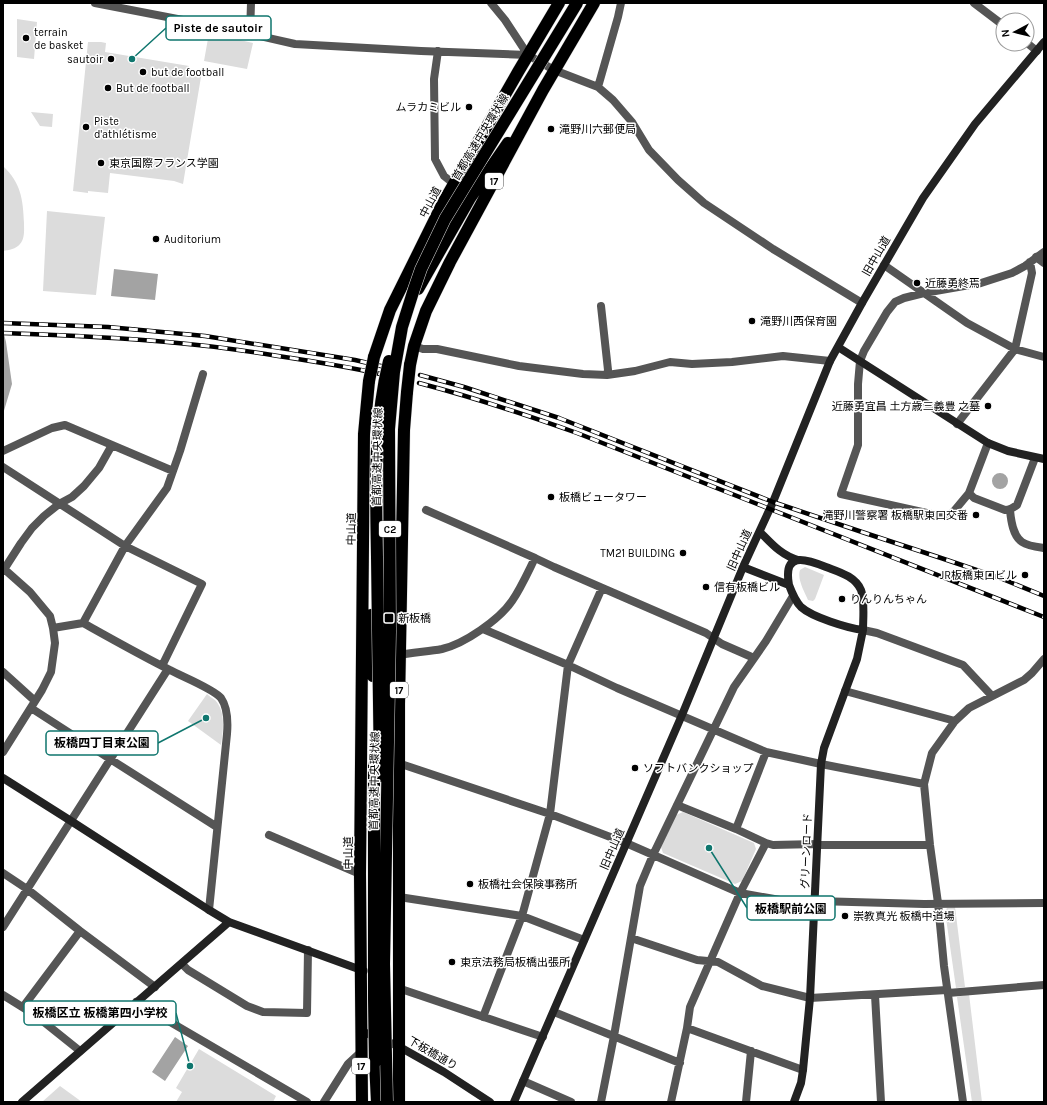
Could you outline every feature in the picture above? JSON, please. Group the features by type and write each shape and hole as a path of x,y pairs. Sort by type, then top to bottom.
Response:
{"highway":[{"name":"中山道","path":"362,1102 360,874 367,663 368,561 364,502 364,434 369,381 374,357 390,310 399,290 443,203 528,54 559,3"},
{"name":"首都高速中央環状線","path":"387,1102 384,964 390,632 389,428 397,350 402,327 414,289 430,250 445,220 577,3"},
{"name":"首都高速中央環状線","path":"387,1102 386,1021 392,637 391,488 392,430 398,373 407,328 417,292 435,253 450,224 484,170 548,57 581,3"},
{"name":"17","path":"399,1102 398,763 404,430 406,392 410,365 414,346 426,310 450,262 554,70 594,3"},
{"path":"380,1102 378,1004 380,793 376,503 377,446 384,382 391,352 413,296 470,198 498,157 532,112"},
{"path":"367,663 374,689 374,999 377,1102"}],"street":[{"path":"95,3 295,44 528,54"},
{"path":"250,3 250,34"},
{"path":"491,3 505,20 528,54 554,70 598,87 613,100 632,122 649,150 678,180 704,203 773,249 862,303"},
{"path":"598,87 621,3"},
{"path":"974,3 995,19"},
{"name":"旧中山道","path":"514,1102 682,715 743,568 773,502 830,362 862,303 923,198 975,124 1044,42"},
{"path":"438,51 434,79 435,159 444,176 454,184"},
{"path":"988,443 969,493 954,512 950,514 942,516 841,494 858,445 858,384 860,361 864,351 887,312 895,302 924,293 981,283 1012,273 1025,266 1044,252"},
{"path":"1033,260 1044,263"},
{"path":"957,424 1015,349 1032,273 1033,260"},
{"path":"884,265 967,324 1015,349 1044,357"},
{"path":"601,306 608,375"},
{"path":"414,346 423,349 437,349 519,366 583,374 608,375 635,371 670,362 692,364 732,362 783,356 830,362"},
{"path":"838,347 988,443 1008,451 1044,459"},
{"path":"83,623 125,546 167,488 203,374"},
{"path":"3,451 52,428 65,425 173,472"},
{"path":"3,752 51,672 55,644 50,616 30,592 3,570 32,528 44,516 59,504 72,497 84,486 99,468 112,445"},
{"path":"969,493 974,498 1005,510 1010,510 1017,505 1035,458"},
{"path":"3,467 125,546 202,584 165,668 72,821 3,927"},
{"path":"426,510 706,633 722,644 754,658"},
{"path":"1010,510 1012,526 1018,539 1027,544 1044,548"},
{"name":"グリーンロード","path":"760,532 779,551 790,557 798,560 811,561 853,579 862,591 863,597 862,630 857,659 824,748 821,764 810,998 803,1070 801,1082 794,1102"},
{"path":"367,663 400,655 443,649 464,640 498,616 511,602 535,558"},
{"path":"798,560 789,568 787,576 793,596 801,607 811,613 851,628 877,633 963,665 992,696"},
{"path":"743,568 789,586"},
{"path":"483,1017 522,916 550,814 568,665 602,588"},
{"path":"601,1102 640,886 653,855 734,686 766,641 793,596"},
{"path":"53,628 83,623 165,668 213,691 220,697 226,712 228,723 209,910"},
{"path":"483,628 766,752 924,784"},
{"path":"964,1102 948,992 924,784 932,753 955,721 969,708 1024,680 1044,659"},
{"path":"3,672 33,704 110,759 217,827"},
{"path":"845,691 955,721"},
{"path":"736,830 766,752"},
{"path":"398,763 550,814 626,843 740,893 780,900 938,903 1044,902"},
{"path":"3,778 229,922 360,969 398,988 543,1037"},
{"path":"677,804 766,844 930,845"},
{"path":"269,835 360,874"},
{"path":"671,1102 690,1007 740,893 766,844"},
{"path":"3,873 27,889 154,987"},
{"path":"399,896 522,916 584,940"},
{"path":"22,1102 229,922"},
{"path":"23,1007 80,931"},
{"path":"631,938 697,960 718,962 762,986 810,998 948,992 1044,985"},
{"path":"182,964 188,970 247,1006 264,1012 307,1013 308,950"},
{"path":"3,995 35,1015 80,1051"},
{"path":"875,995 881,1102"},
{"path":"136,1002 307,1102"},
{"path":"554,1012 680,1063"},
{"path":"687,1028 803,1070"},
{"name":"下板橋通り","path":"361,1031 398,1046 444,1072 490,1102"},
{"path":"746,1102 752,1051"},
{"path":"324,1102 348,1064 361,1052"},
{"path":"524,1081 571,1102"}],"shaded area":[{"name":"terrain de basket","path":"17,19 37,22 34,59 17,57"},
{"path":"209,33 253,43 247,69 204,61"},
{"path":"88,42 106,43 105,52 189,66 189,70 202,71 183,184 174,181 110,173 108,193 73,191"},
{"path":"31,112 53,114 52,127 40,126"},
{"path":"3,166 14,179 20,192 23,206 24,228 22,242 10,250 3,251"},
{"path":"47,211 105,217 96,295 43,291"},
{"path":"114,269 158,274 155,300 111,296"},
{"path":"3,330 12,384 3,414"},
{"path":"997,473 1003,473 1008,478 1006,487 1003,489 997,489 992,484 992,478"},
{"path":"805,567 824,575 813,601 808,600 799,577 800,570"},
{"path":"207,694 215,700 221,710 223,721 221,745 188,721"},
{"path":"683,812 754,843 756,849 742,881 735,884 663,853 661,847 676,815"},
{"path":"955,907 965,987 956,988 945,911 947,908"},
{"path":"969,994 982,1102 972,1102 957,997"},
{"path":"175,1037 188,1046 165,1081 152,1072"},
{"path":"199,1049 276,1096 273,1102 176,1102 182,1092 176,1088"},
{"path":"60,1086 82,1102 42,1102"}],"railway":[{"path":"3,323 108,327 205,336 355,360 398,370"},
{"path":"3,333 65,335 209,346 323,363 397,378"},
{"path":"420,375 464,387 559,418 773,502 1000,578 1044,596"},
{"path":"419,383 498,406 577,433 1044,617"}],"place":[{"name":"terrain de basket","path":"26,38"},
{"name":"sautoir","path":"111,59"},
{"name":"Piste de sautoir","path":"132,59"},
{"name":"but de football","path":"143,72"},
{"name":"But de football","path":"108,88"},
{"name":"ムラカミビル","path":"469,107"},
{"name":"Piste d'athlétisme","path":"86,127"},
{"name":"滝野川六郵便局","path":"551,129"},
{"name":"東京国際フランス学園","path":"101,163"},
{"name":"Auditorium","path":"156,239"},
{"name":"近藤勇終焉","path":"917,283"},
{"name":"滝野川西保育園","path":"752,321"},
{"name":"近藤勇宜昌 土方歳三義豊 之墓","path":"988,406"},
{"name":"板橋ビュータワー","path":"551,497"},
{"name":"滝野川警察署 板橋駅東口交番","path":"976,515"},
{"name":"TM21 BUILDING","path":"683,553"},
{"name":"JR板橋東口ビル","path":"1025,575"},
{"name":"信有板橋ビル","path":"706,587"},
{"name":"りんりんちゃん","path":"842,599"},
{"name":"新板橋","path":"389,618"},
{"name":"板橋四丁目東公園","path":"206,718"},
{"name":"ソフトバンクショップ","path":"635,768"},
{"name":"板橋駅前公園","path":"709,848"},
{"name":"板橋社会保険事務所","path":"470,884"},
{"name":"崇教真光 板橋中道場","path":"845,916"},
{"name":"東京法務局板橋出張所","path":"452,962"},
{"name":"板橋区立 板橋第四小学校","path":"190,1066"}]}
